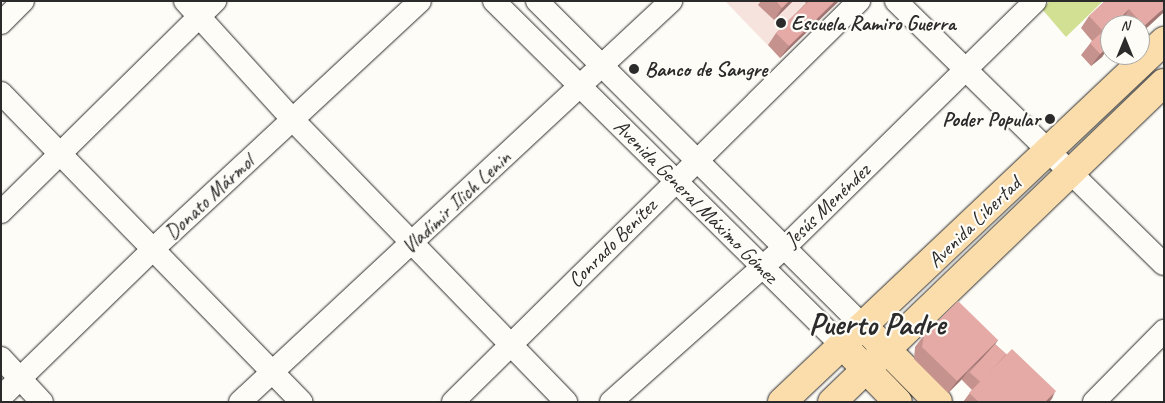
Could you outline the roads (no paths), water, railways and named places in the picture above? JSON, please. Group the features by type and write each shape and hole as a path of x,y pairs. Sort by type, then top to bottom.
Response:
{"main road":[{"name":"Avenida Libertad","path":"782,402 864,327 1164,41"},
{"name":"Avenida Libertad","path":"832,402 1164,83"},
{"name":"Avenida General Máximo Gómez","path":"864,327 938,402"},
{"name":"Avenida General Máximo Gómez","path":"843,346 898,402"}],"street":[{"path":"1,23 23,1"},
{"name":"Donato Mármol","path":"1,397 151,251 420,1"},
{"name":"Avenida General Máximo Gómez","path":"494,1 843,346"},
{"name":"Avenida General Máximo Gómez","path":"537,1 864,327"},
{"name":"Vladímir Ilich Lenin","path":"240,402 671,1"},
{"name":"Conrado Benítez","path":"453,402 675,180 697,161 858,1"},
{"path":"896,1 1164,264"},
{"name":"Jesús Menéndez","path":"611,402 784,248 1035,1"},
{"path":"1,212 60,155 199,6 292,119 412,244 512,344 566,402"},
{"path":"1,93 151,251 302,402"},
{"path":"1094,402 1164,330"},
{"path":"1,358 42,402"}],"place":[{"name":"Escuela Ramiro Guerra","path":"781,23"},
{"name":"Banco de Sangre","path":"634,69"},
{"name":"Poder Popular","path":"1050,119"}],"district":[{"name":"Puerto Padre","path":"877,324"}]}
